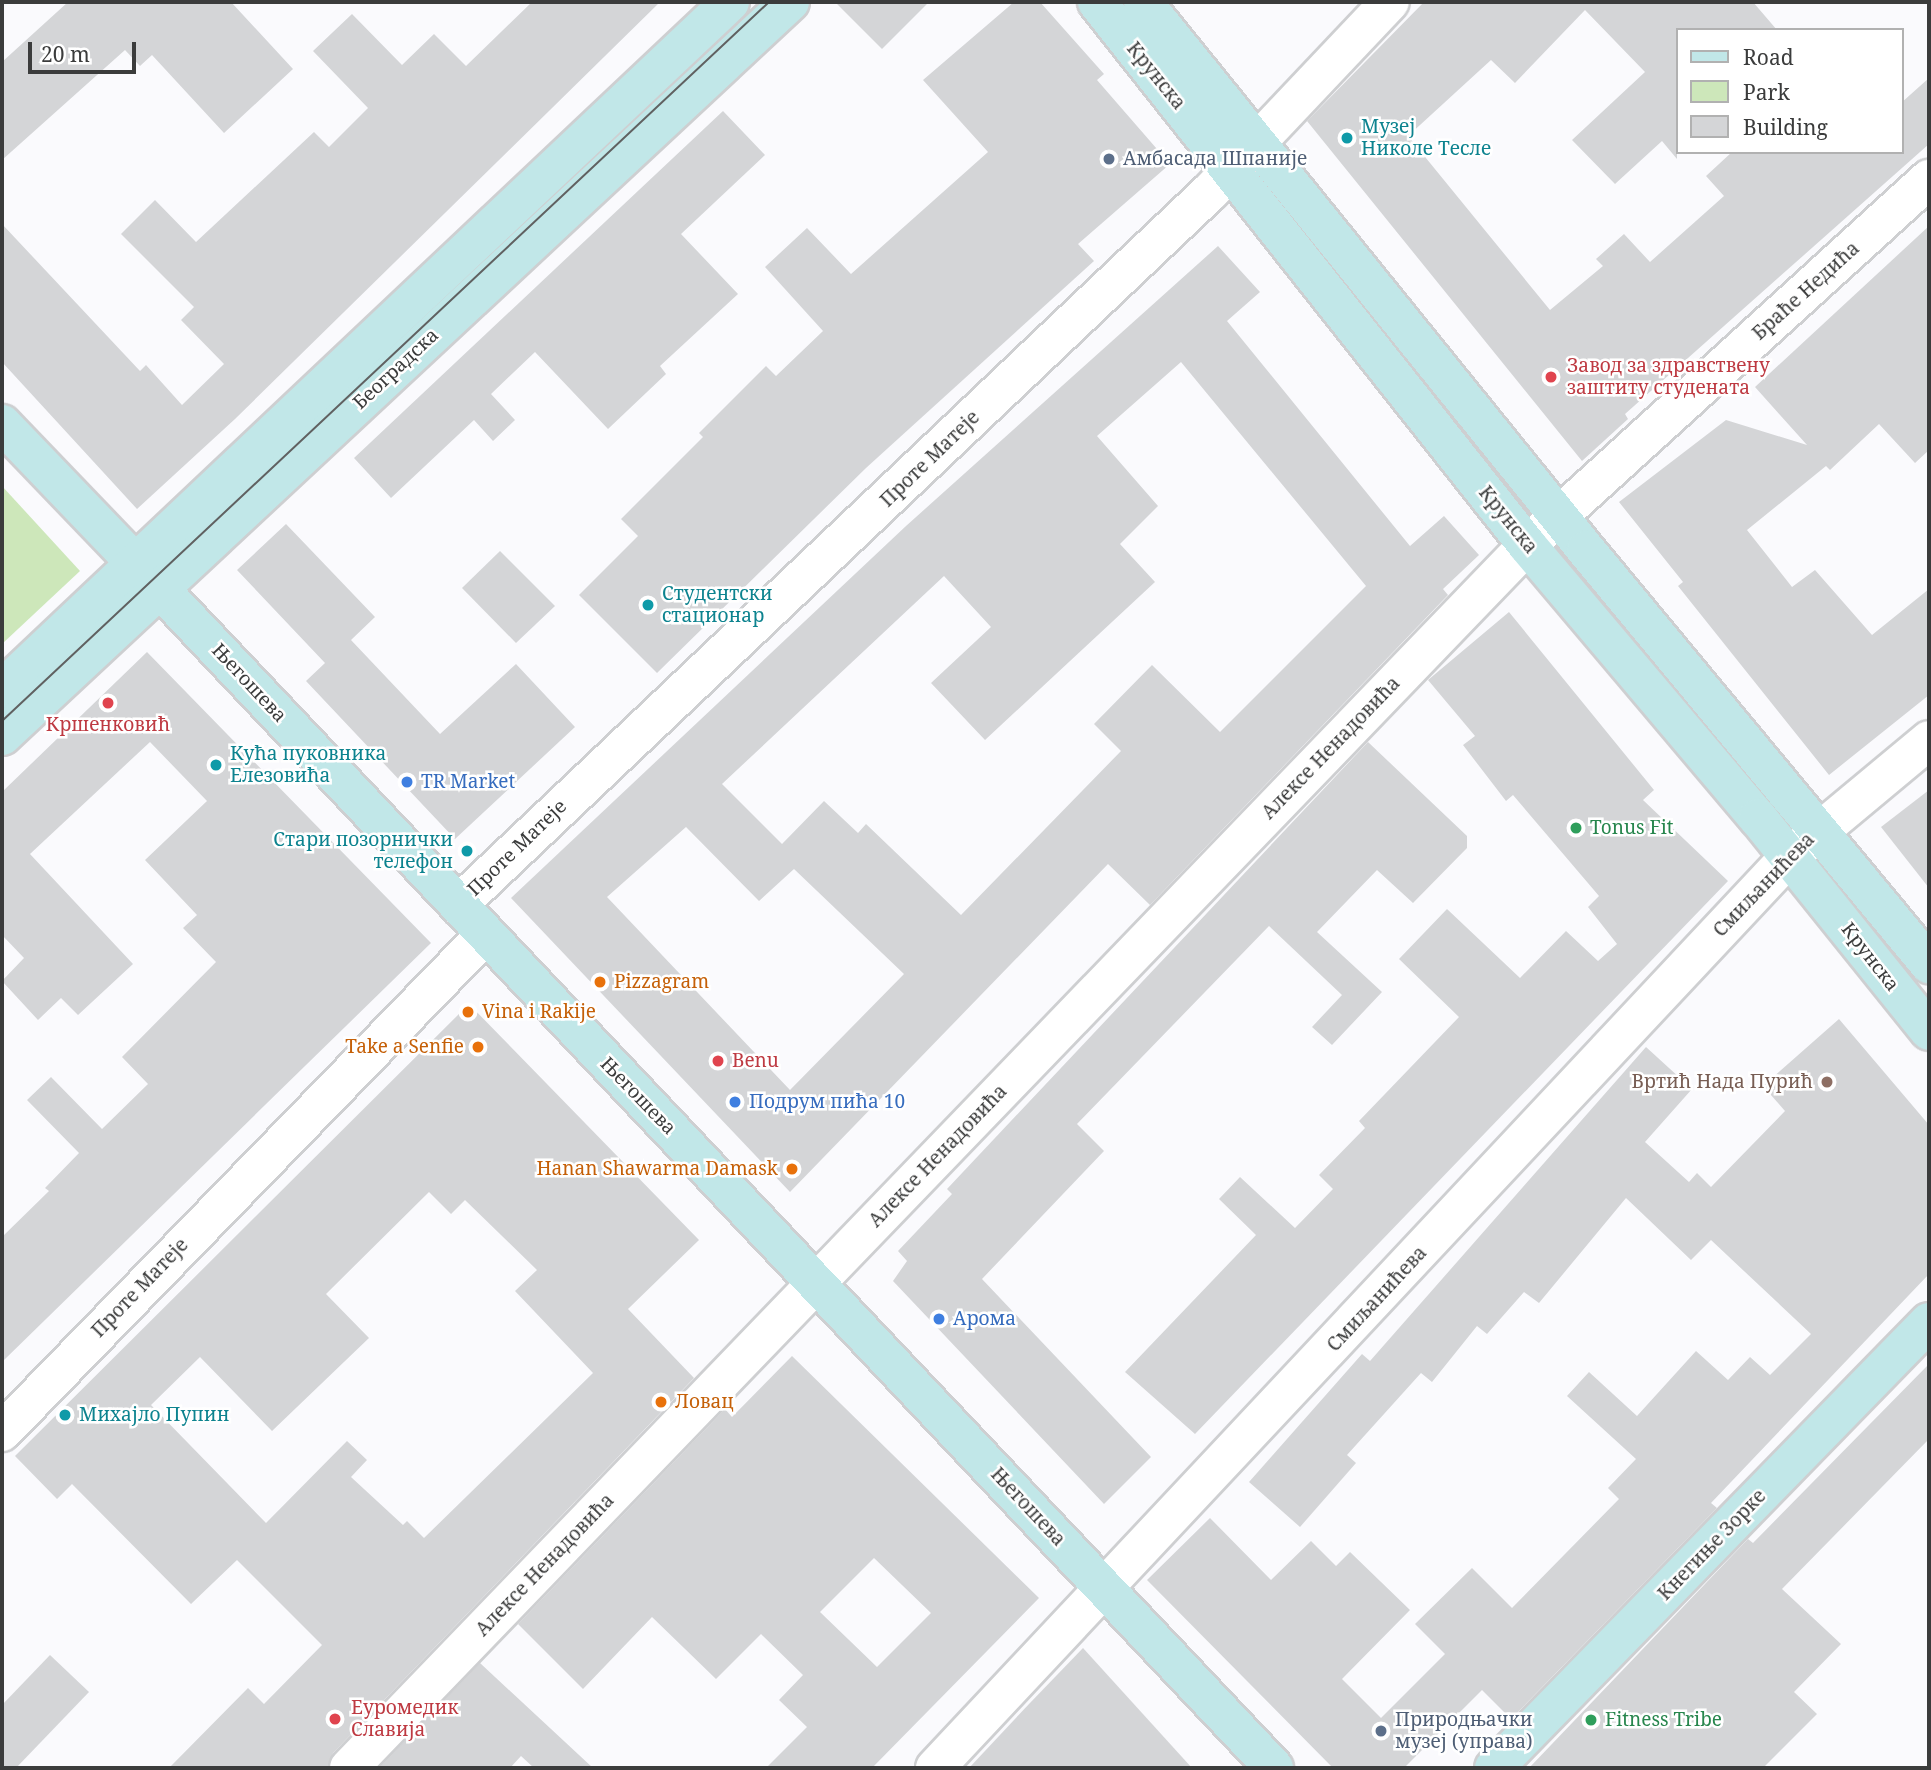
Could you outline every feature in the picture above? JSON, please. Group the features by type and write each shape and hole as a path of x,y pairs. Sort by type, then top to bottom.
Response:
{"street":[{"name":"Београдска","path":"2,736 148,577 730,2"},
{"name":"Београдска","path":"2,689 148,577 790,2"},
{"name":"Крунска","path":"1097,2 1527,545 1790,856 1929,1031"},
{"name":"Крунска","path":"1143,2 1559,516 1929,964"},
{"name":"Проте Матеје","path":"458,905 1232,170 1390,2"},
{"name":"Браће Недића","path":"1527,545 1929,179"},
{"name":"Његошева","path":"2,424 458,905 484,936 817,1282 1274,1768"},
{"name":"Алексе Ненадовића","path":"349,1768 1527,545"},
{"name":"Смиљанићева","path":"935,1768 1105,1591 1790,856 1818,829 1929,740"},
{"name":"Проте Матеје","path":"2,1432 484,936"},
{"name":"Кнегиње Зорке","path":"1494,1768 1929,1322"}],"green space":[{"path":"2,486 80,571 2,644"}],"building":[{"path":"68,2 231,2 293,69 224,133 152,55 140,66 125,50 2,160 2,62"},
{"path":"532,2 660,2 235,419 137,509 2,362 2,224 140,371 146,365 182,405 224,364 181,320 194,307 121,234 155,200 196,242 314,132 329,147 368,108 313,51 352,14 402,65 434,34 466,66"},
{"path":"835,2 929,2 882,49"},
{"path":"1014,2 1040,2 1104,74 1097,80 1170,164 1078,244 1094,261 866,468 657,673 579,595 638,536 621,519 703,437 699,433 766,366 776,376 823,331 765,267 807,228 851,274 988,152 923,80"},
{"path":"1424,2 1753,2 1775,28 1675,28 1677,159 1662,141 1615,184 1572,140 1645,72 1585,10 1515,83 1491,60 1408,136 1550,310 1603,266 1596,259 1624,234 1650,262 1724,196 1706,176 1730,154 1903,154 1903,101 1929,78 1929,144 1625,414 1628,419 1582,461 1307,121"},
{"path":"723,111 765,155 681,234 738,294 660,366 666,374 608,429 535,352 491,394 515,420 493,441 474,420 391,498 354,458"},
{"path":"1929,226 1929,450 1915,463 1879,424 1830,470 1826,466 1747,530 1792,587 1815,570 1872,635 1929,589 1929,695 1829,775 1678,586 1683,582 1619,502 1726,420 1807,445 1755,387"},
{"path":"1218,246 1260,292 1227,321 1410,546 1444,516 1479,555 1443,589 1448,595 1150,905 1108,864 790,1192 511,898 906,526","holes":["1181,362 1366,586 1220,732 1152,665 1094,724 1121,751 961,915 866,824 858,833 824,801 782,844 722,784 944,576 991,627 931,683 985,740 1155,582 1120,544 1158,506 1097,436","686,827 759,901 794,869 904,974 790,1090 607,897"]},
{"path":"286,524 375,617 351,640 440,734 516,664 575,727 455,839 306,681 325,663 237,570"},
{"path":"500,551 555,606 516,643 462,588"},
{"path":"1509,612 1654,790 1643,800 1728,881 1195,1434 1125,1372 1256,1235 1219,1199 1240,1177 1295,1228 1333,1189 1319,1175 1365,1128 1359,1121 1459,1017 1399,959 1447,909 1520,978 1566,931 1598,961 1617,944 1588,907 1599,896 1513,795 1506,801 1463,745 1475,736 1428,680"},
{"path":"147,652 431,943 2,1362 2,1237 49,1191 45,1188 79,1153 27,1100 51,1077 102,1129 148,1084 122,1057 216,962 183,928 197,915 145,860 207,801 150,742 30,854 133,964 78,1015 61,998 38,1020 2,981 24,958 2,935 2,792"},
{"path":"1368,742 1467,836 1467,848 1413,903 1377,870 1317,932 1382,992 1332,1045 1312,1027 1342,995 1269,926 1077,1124 1104,1151 982,1279 1151,1457 1104,1504 893,1281 907,1261 898,1251 952,1194 947,1189"},
{"path":"1929,790 1929,888 1881,827"},
{"path":"469,1004 699,1240 628,1309 694,1378 333,1753 328,1768 169,1768 248,1688 264,1704 322,1645 237,1560 191,1604 72,1484 57,1499 15,1456","holes":["429,1192 451,1214 465,1200 537,1270 515,1291 593,1373 424,1538 407,1521 403,1525 351,1477 367,1460 347,1441 266,1523 151,1405 200,1357 272,1431 369,1338 326,1294"]},
{"path":"1839,1019 1929,1125 1929,1274 1711,1503 1717,1508 1511,1719 1482,1690 1404,1768 1333,1768 1147,1580 1210,1518 1271,1580 1311,1541 1336,1566 1350,1552 1410,1610 1342,1679 1381,1718 1445,1654 1415,1624 1472,1568 1512,1608 1619,1499 1608,1488 1636,1459 1567,1396 1589,1372 1637,1416 1696,1351 1728,1380 1750,1357 1770,1375 1811,1334 1711,1240 1691,1260 1626,1198 1539,1303 1524,1292 1487,1334 1477,1326 1432,1382 1421,1373 1347,1455 1356,1463 1300,1527 1249,1482 1362,1354 1370,1361 1646,1047 1692,1089 1645,1142 1689,1182 1697,1173 1711,1187 1785,1111 1763,1086"},
{"path":"792,1356 1039,1598 872,1768 766,1768 807,1727 779,1700 803,1675 761,1634 716,1679 652,1617 583,1689 518,1624 725,1409 732,1417","holes":["874,1558 931,1613 877,1667 820,1612"]},
{"path":"1929,1364 1929,1439 1782,1589 1841,1644 1794,1692 1817,1714 1763,1768 1529,1768 1748,1539 1753,1543"},
{"path":"1083,1648 1192,1768 969,1768 1029,1704"},
{"path":"50,1655 89,1692 16,1768 2,1768 2,1705"},
{"path":"480,1663 593,1768 534,1768 521,1756 510,1768 379,1768"}],"tram line":[{"path":"2,721 769,2"}],"place":[{"name":"Музеј Николе Тесле","path":"1347,138"},
{"name":"Амбасада Шпаније","path":"1109,159"},
{"name":"Завод за здравствену заштиту студената","path":"1551,377"},
{"name":"Студентски стационар","path":"648,605"},
{"name":"Кршенковић","path":"108,703"},
{"name":"Кућа пуковника Елезовића","path":"216,765"},
{"name":"TR Market","path":"407,782"},
{"name":"Tonus Fit","path":"1576,828"},
{"name":"Стари позорнички телефон","path":"467,851"},
{"name":"Pizzagram","path":"600,982"},
{"name":"Vina i Rakije","path":"468,1012"},
{"name":"Take a Senfie","path":"478,1047"},
{"name":"Benu","path":"718,1061"},
{"name":"Вртић Нада Пурић","path":"1827,1082"},
{"name":"Подрум пића 10","path":"735,1102"},
{"name":"Hanan Shawarma Damask","path":"792,1169"},
{"name":"Арома","path":"939,1319"},
{"name":"Ловац","path":"661,1402"},
{"name":"Михајло Пупин","path":"65,1415"},
{"name":"Еуромедик Славија","path":"335,1719"},
{"name":"Fitness Tribe","path":"1591,1720"},
{"name":"Природњачки музеј (управа)","path":"1381,1731"}]}
